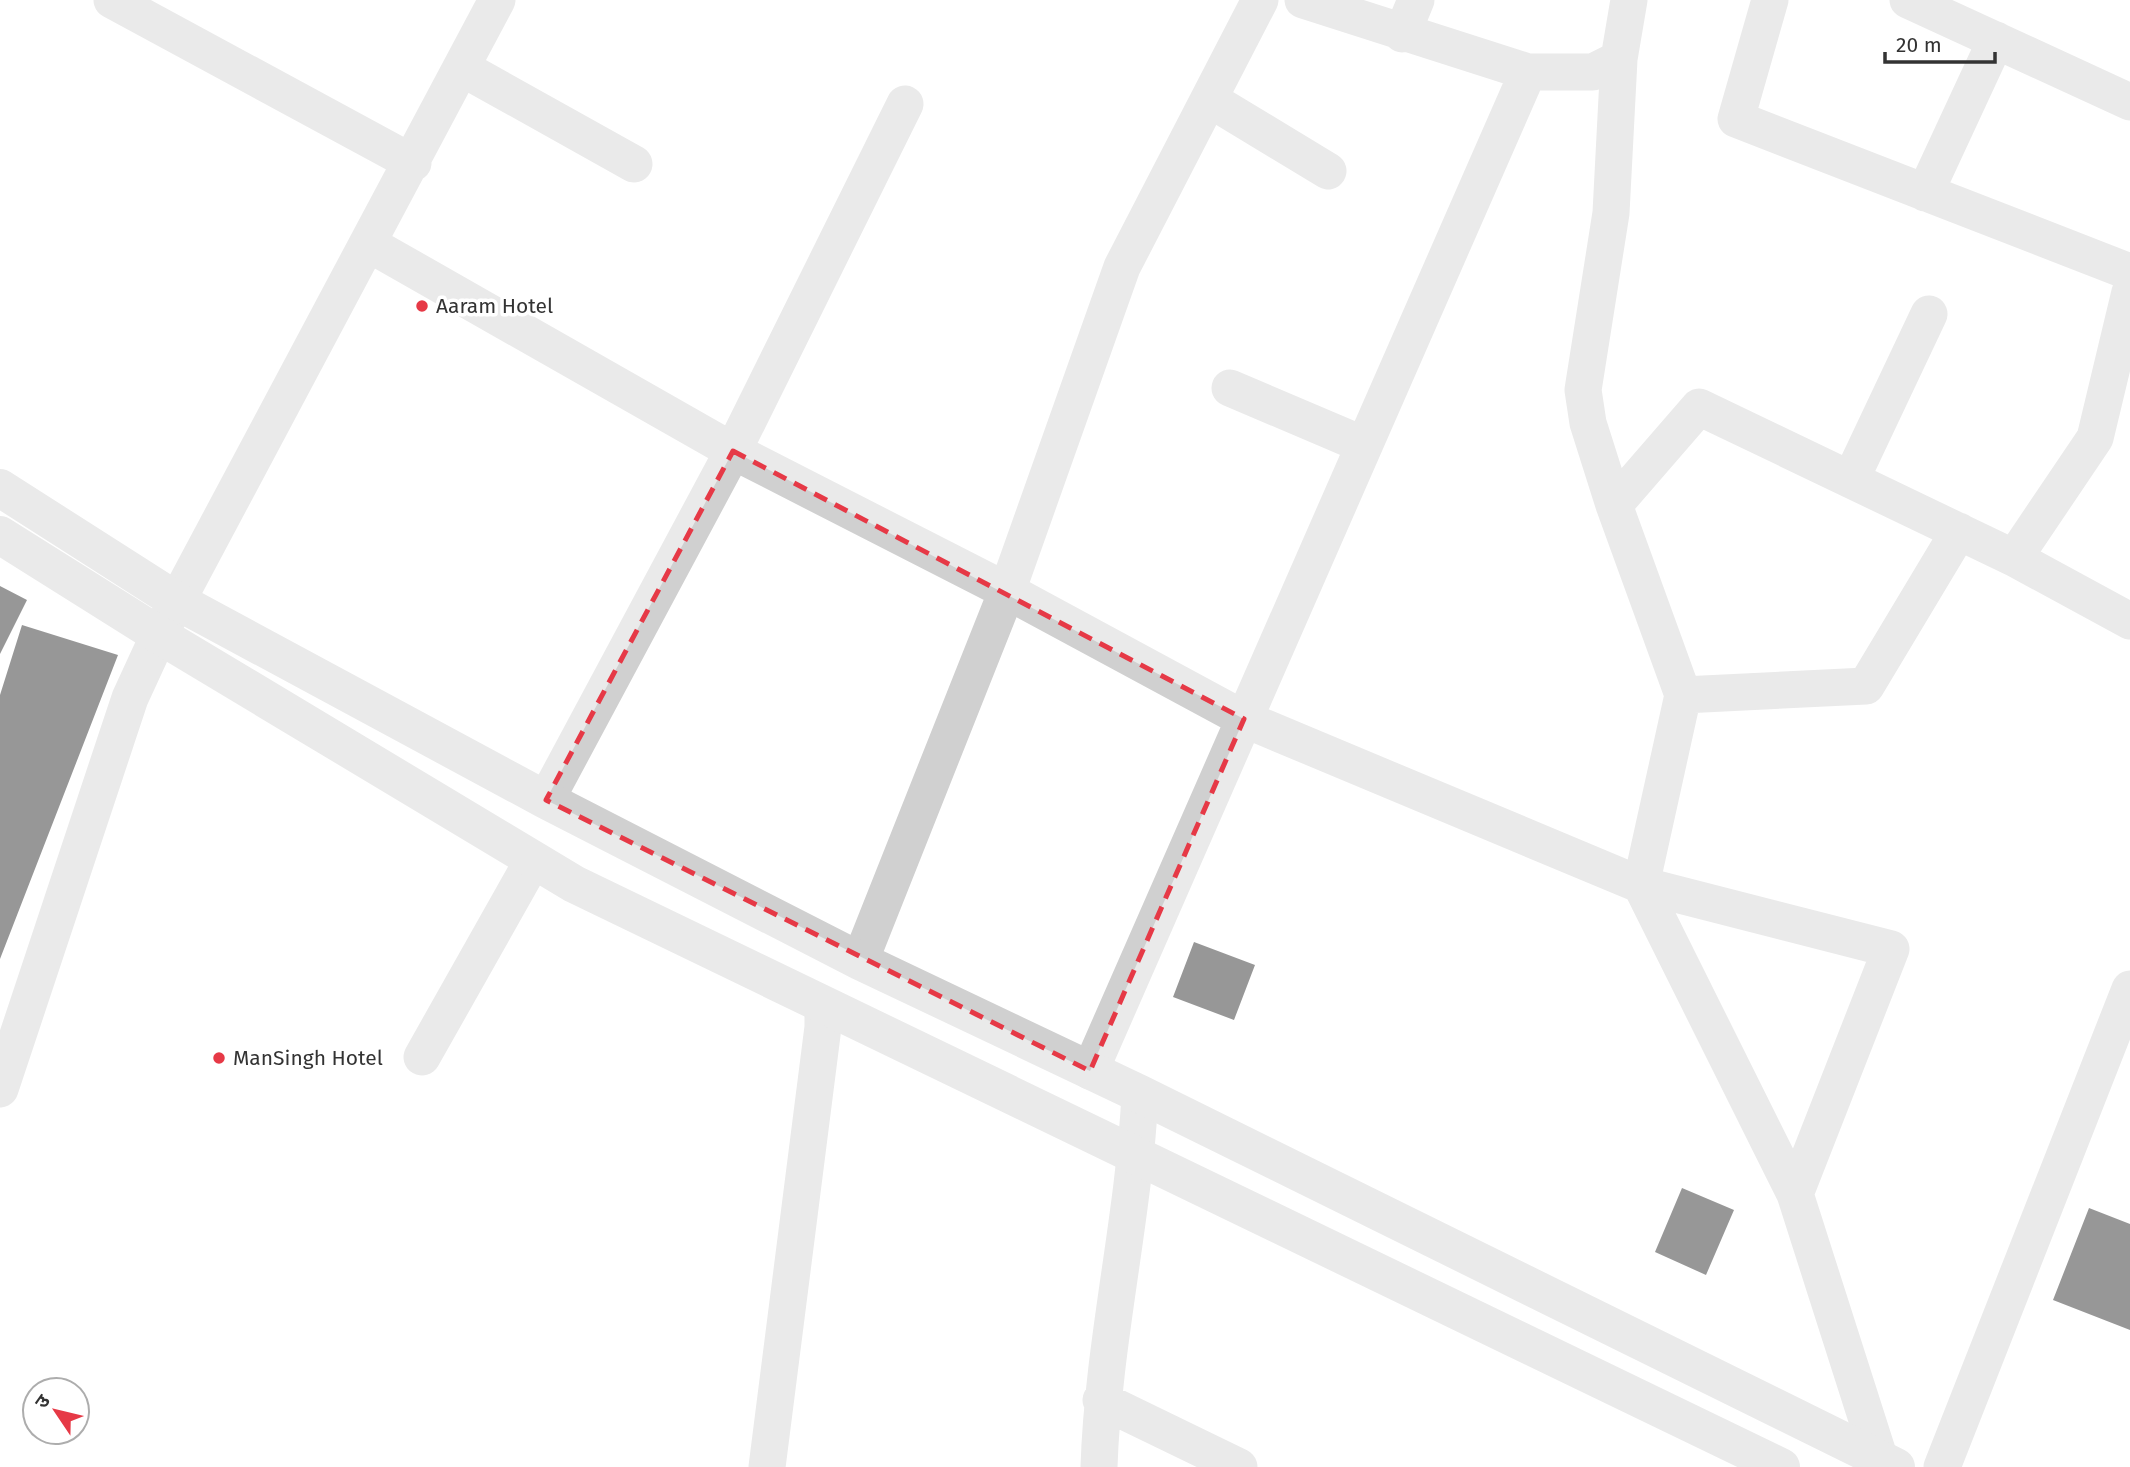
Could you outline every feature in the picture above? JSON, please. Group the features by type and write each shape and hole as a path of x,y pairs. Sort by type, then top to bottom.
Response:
{"street":[{"path":"0,1089 130,698 159,635 413,163 497,0"},
{"path":"859,961 1007,591 1122,267 1260,0"},
{"path":"1303,0 1402,34 1528,72 1595,67"},
{"path":"1402,34 1416,0"},
{"path":"1629,0 1595,67 1611,213 1583,390 1588,423 1614,505 1684,695 1641,885 1795,1195 1888,1463"},
{"path":"1770,0 1736,119 2130,272"},
{"path":"1908,0 2130,102"},
{"path":"121,2 413,163"},
{"path":"1925,193 1996,40"},
{"path":"462,68 634,164"},
{"path":"1090,1071 1528,72"},
{"path":"1209,99 1328,171"},
{"path":"546,800 733,452 905,104"},
{"path":"369,244 733,452 1007,591 1244,719 1641,885 1891,949 1795,1195"},
{"path":"2014,558 2095,438 2130,292"},
{"path":"1851,480 1929,314"},
{"path":"1230,388 1364,445"},
{"path":"1614,505 1699,407 2014,558 2130,621"},
{"path":"0,488 177,601 546,800 859,961 1140,1094 1888,1463"},
{"path":"1684,695 1866,686 1959,531"},
{"path":"0,536 532,862 823,1006 1646,1399 1782,1467"},
{"path":"422,1056 532,862"},
{"path":"1942,1467 2130,989"},
{"path":"767,1467 823,1006"},
{"path":"1099,1467 1101,1400 1137,1157 1140,1094"},
{"path":"1101,1400 1239,1467"}],"highlighted area":[{"path":"733,451 1244,719 1090,1071 546,800"}],"building":[{"path":"0,586 27,600 0,654"},
{"path":"22,625 118,655 0,959 0,695"},
{"path":"1194,942 1255,965 1234,1020 1173,997"},
{"path":"1682,1188 1734,1210 1706,1275 1655,1252"},
{"path":"2089,1208 2130,1224 2130,1330 2053,1300"}],"place":[{"name":"Aaram Hotel","path":"422,306"},
{"name":"ManSingh Hotel","path":"219,1058"}]}
